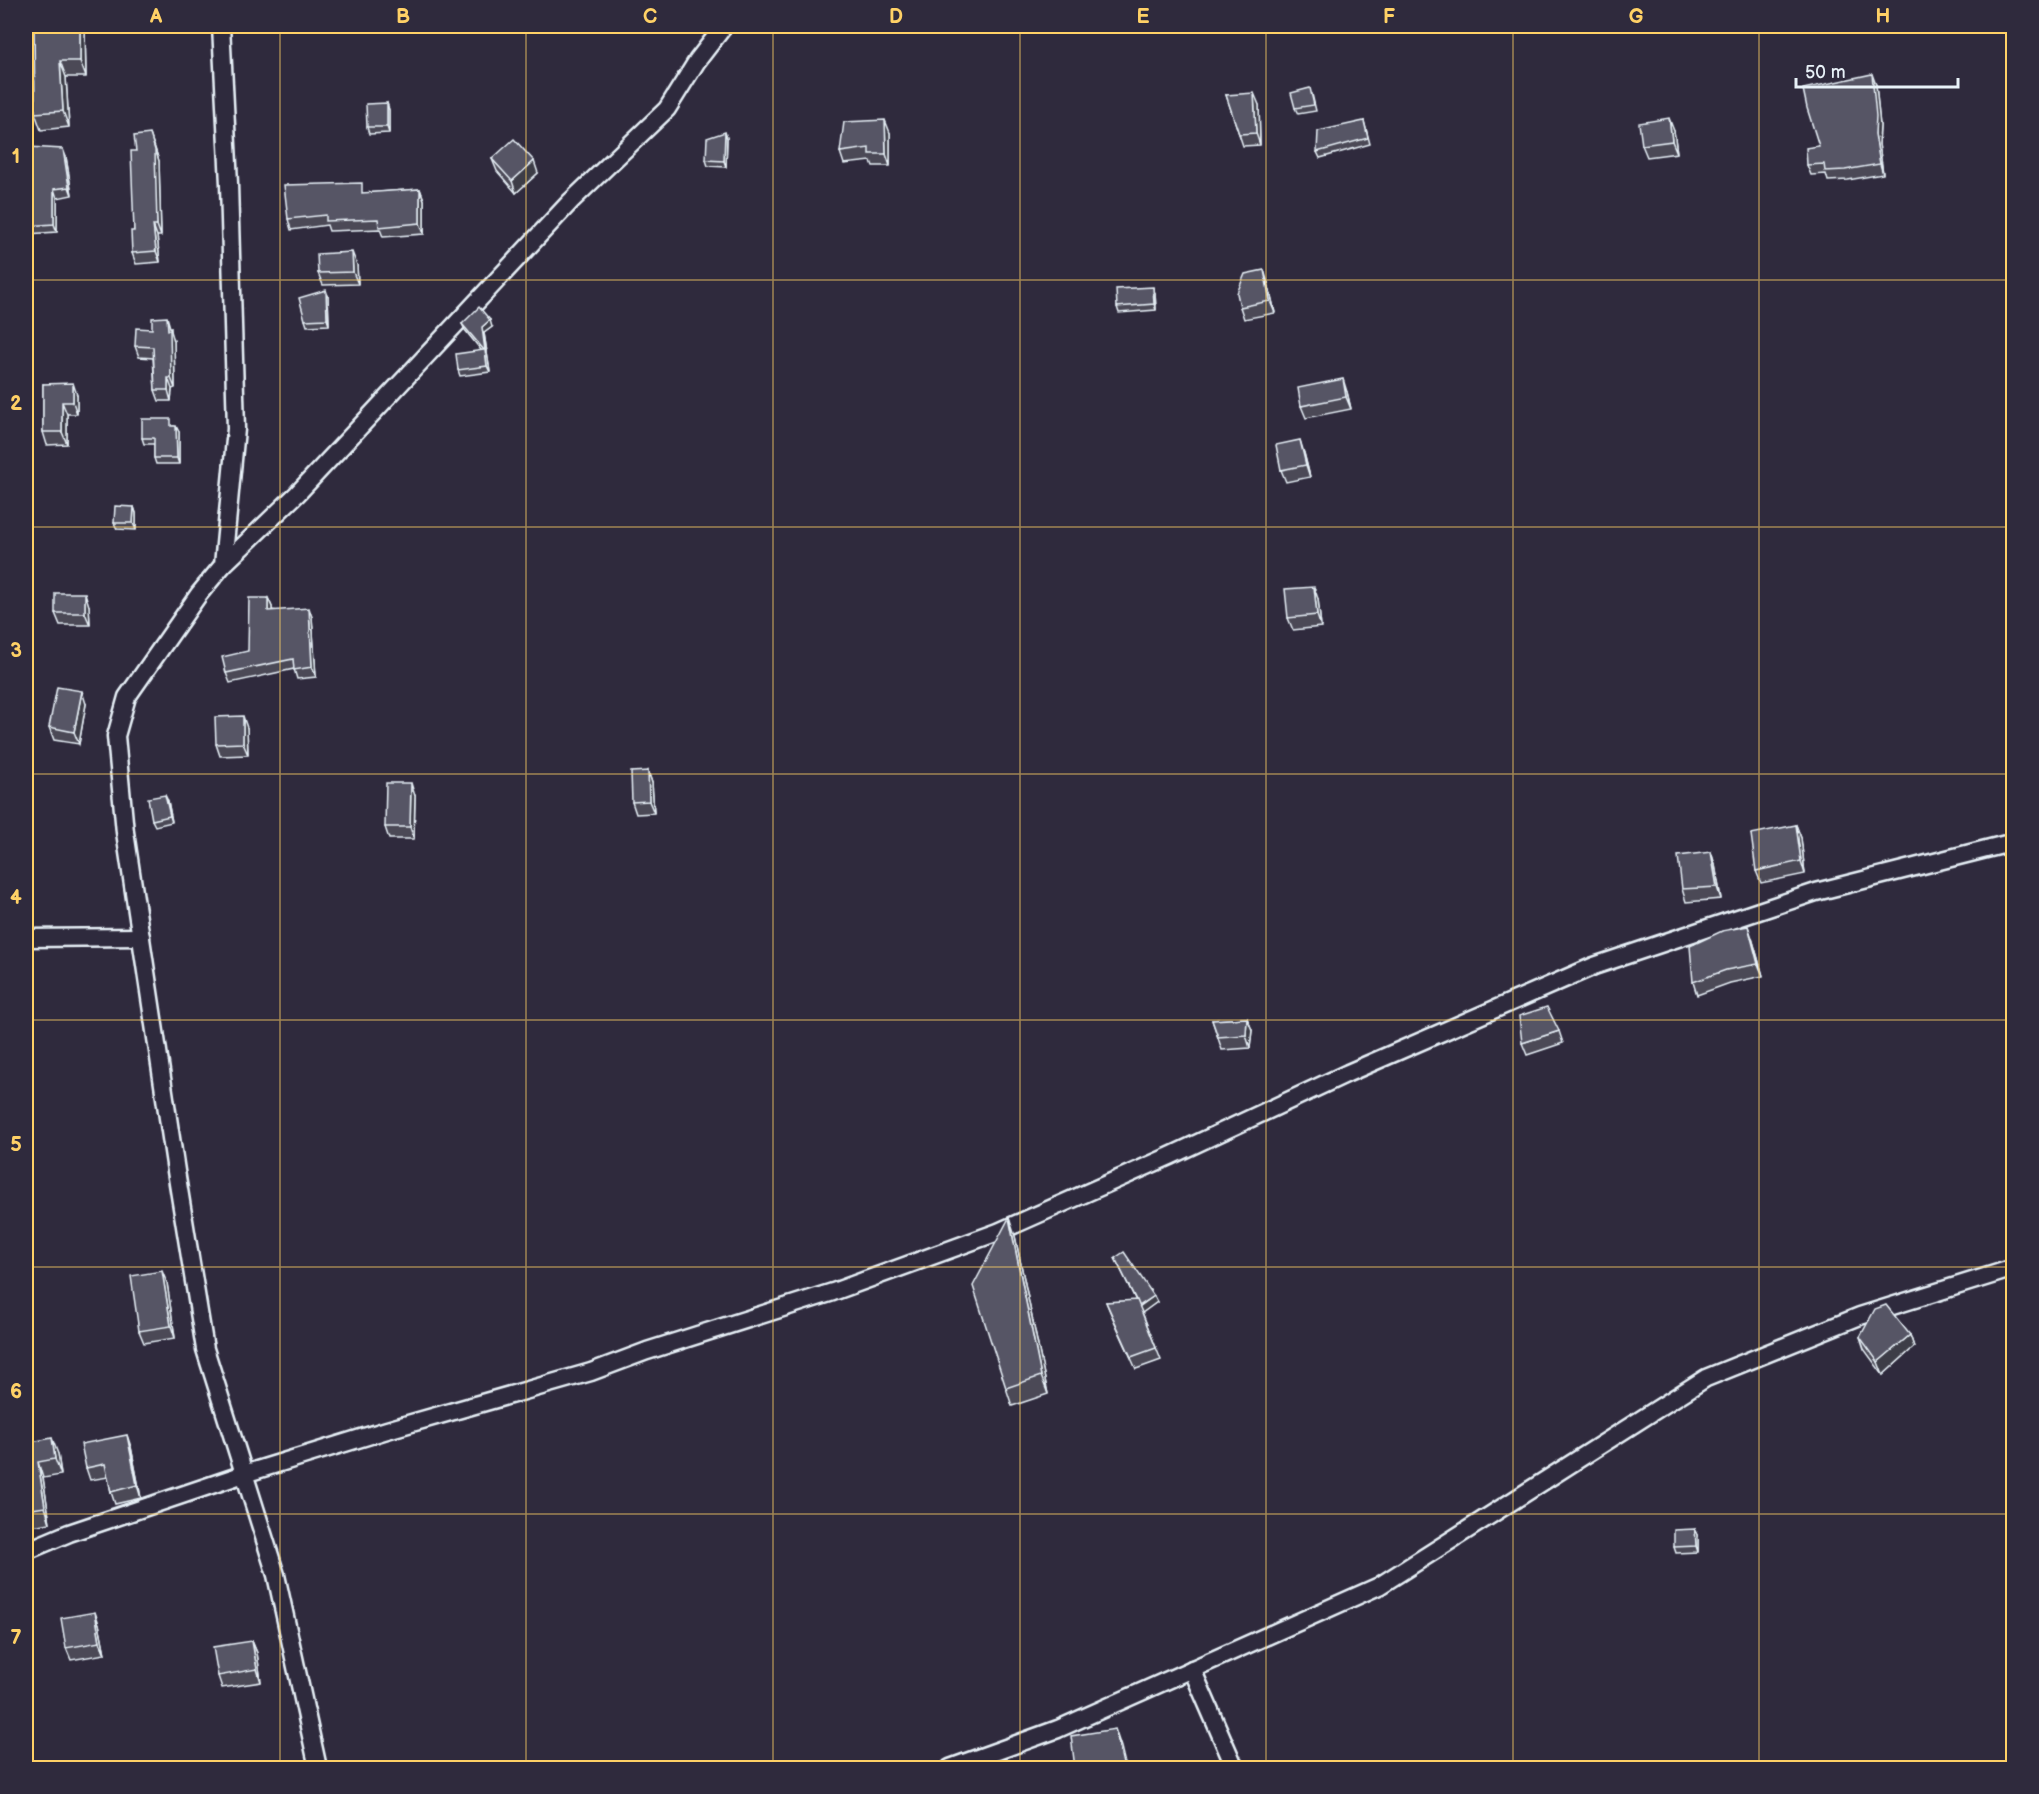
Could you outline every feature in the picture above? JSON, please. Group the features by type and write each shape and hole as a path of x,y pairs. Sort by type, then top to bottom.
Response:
{"street":[{"path":"221,26 229,184 236,429 223,565"},
{"path":"318,1768 276,1575 206,1349 176,1171 125,832 116,736 127,697 199,594 223,565 297,494 571,201 667,109 697,62 724,26"},
{"path":"26,1551 69,1533 244,1474 387,1430 591,1372 647,1351 855,1284 998,1232 1170,1156 1348,1073 1594,966 1816,892 2013,842"},
{"path":"26,938 141,937"},
{"path":"950,1768 1058,1729 1379,1586 1706,1378 1860,1316 2013,1268"},
{"path":"1192,1669 1235,1768"}],"building":[{"path":"34,26 80,26 80,61 60,61 63,111 35,113"},
{"path":"1872,74 1876,116 1875,134 1880,164 1825,171 1824,164 1807,165 1806,148 1819,146 1803,89"},
{"path":"1310,88 1314,105 1295,108 1291,93"},
{"path":"1254,93 1256,133 1239,134 1226,95"},
{"path":"387,103 387,127 367,127 366,104"},
{"path":"1669,118 1672,141 1642,145 1639,123"},
{"path":"885,120 886,154 869,154 869,148 840,152 844,122"},
{"path":"1364,121 1368,138 1317,152 1318,131"},
{"path":"725,132 724,161 706,160 707,138"},
{"path":"150,134 155,150 157,225 153,225 156,251 132,253 131,231 134,231 131,151 136,151 134,136"},
{"path":"514,139 534,161 512,181 492,159"},
{"path":"28,147 63,149 69,187 54,189 54,224 26,226 26,177 30,177 26,171 26,149"},
{"path":"362,183 362,193 420,189 420,223 379,227 378,219 326,221 326,215 288,219 284,185"},
{"path":"352,252 353,272 318,273 317,254"},
{"path":"1264,270 1270,301 1240,307 1237,293 1245,274"},
{"path":"1153,287 1154,304 1117,307 1116,289"},
{"path":"326,290 327,319 305,320 299,298"},
{"path":"479,307 490,320 482,327 487,366 458,370 456,354 484,350 462,324"},
{"path":"167,317 168,330 170,330 171,378 168,378 168,390 155,390 153,347 135,346 136,328 152,329 152,318"},
{"path":"1343,379 1346,397 1301,406 1298,388"},
{"path":"73,383 73,402 62,402 62,432 43,432 43,384"},
{"path":"142,419 171,419 171,426 176,426 177,458 154,458 154,438 142,438"},
{"path":"1300,440 1306,465 1281,470 1276,445"},
{"path":"115,506 134,507 133,523 114,523"},
{"path":"1314,587 1317,615 1288,618 1285,589"},
{"path":"55,593 85,593 85,613 55,613"},
{"path":"249,598 268,598 268,611 309,608 312,667 294,670 293,659 226,673 222,657 248,651"},
{"path":"57,687 82,691 74,732 49,727"},
{"path":"243,716 243,743 216,744 215,717"},
{"path":"648,771 649,801 632,802 631,772"},
{"path":"386,783 411,783 410,827 385,827"},
{"path":"165,795 170,816 152,820 148,798"},
{"path":"1796,825 1801,861 1756,871 1751,834"},
{"path":"1711,852 1717,887 1682,889 1678,856"},
{"path":"1748,926 1758,964 1726,970 1693,982 1690,946 1722,931"},
{"path":"1547,1007 1559,1031 1522,1043 1519,1016"},
{"path":"1247,1018 1246,1035 1218,1037 1212,1020"},
{"path":"1009,1218 1041,1376 1006,1388 973,1286"},
{"path":"1124,1252 1154,1296 1139,1306 1115,1258"},
{"path":"162,1271 171,1326 139,1331 131,1276"},
{"path":"1137,1300 1156,1348 1131,1357 1106,1302"},
{"path":"1886,1305 1910,1335 1878,1362 1860,1337 1875,1309"},
{"path":"127,1435 137,1485 111,1492 105,1464 86,1468 81,1444"},
{"path":"52,1438 55,1459 38,1462 45,1507 26,1510 26,1443"},
{"path":"1695,1529 1696,1546 1674,1547 1674,1530"},
{"path":"95,1612 100,1642 66,1648 61,1618"},
{"path":"252,1641 257,1669 218,1676 213,1647"},
{"path":"1115,1729 1124,1768 1075,1768 1071,1736"}]}
